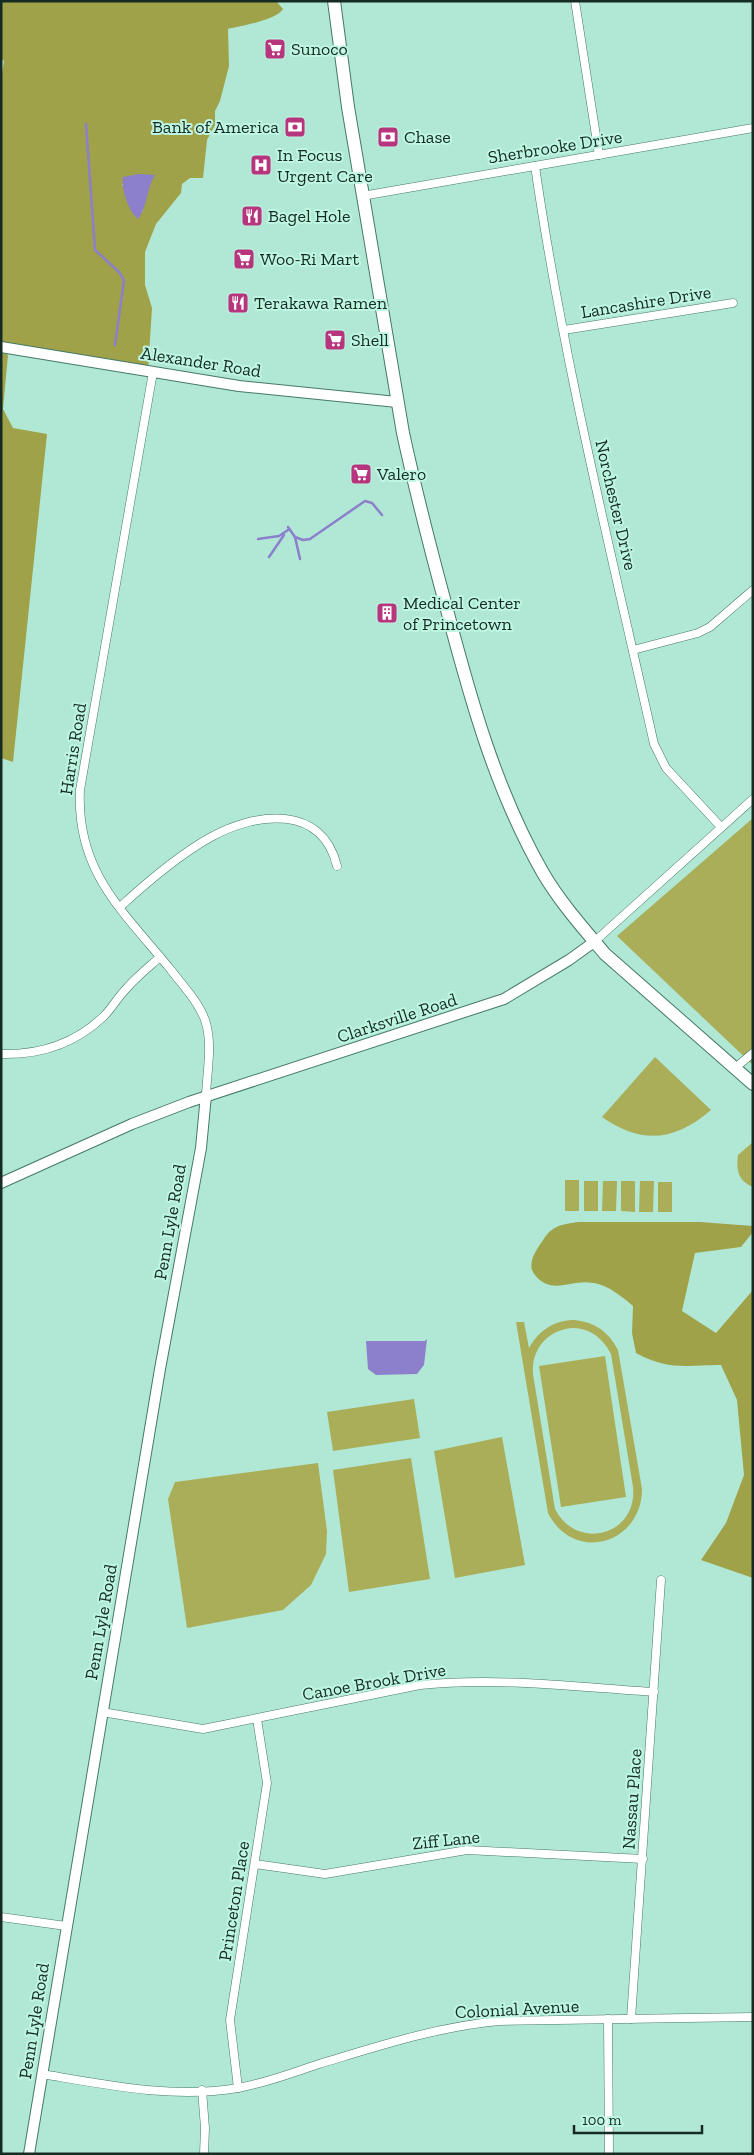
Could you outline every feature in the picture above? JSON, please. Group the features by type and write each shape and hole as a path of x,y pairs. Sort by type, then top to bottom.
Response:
{"main road":[{"path":"334,1 362,196 397,402 414,484 460,658 496,771 516,821 544,874 564,904 594,942 605,954 753,1084"}],"street":[{"path":"575,1 599,155"},
{"name":"Sherbrooke Drive","path":"362,196 753,128"},
{"name":"Norchester Drive","path":"534,166 564,330 654,744 659,756 674,777 721,827"},
{"name":"Lancashire Drive","path":"564,330 733,303"},
{"name":"Alexander Road","path":"1,347 253,388 397,402"},
{"name":"Harris Road","path":"153,372 80,790 80,825 89,859 106,890 194,1000 206,1022 209,1050 206,1095"},
{"path":"633,650 710,627 753,590"},
{"name":"Clarksville Road","path":"1,1184 132,1124 206,1095 490,1005 521,991 594,942 753,799"},
{"path":"120,907 198,845 230,828 256,821 283,818 305,823 325,839 331,848 338,866"},
{"path":"1,1054 48,1049 80,1034 106,1014 127,987 160,957"},
{"path":"735,1068 753,1053"},
{"name":"Penn Lyle Road","path":"29,2154 160,1369 201,1148 206,1095"},
{"name":"Nassau Place","path":"631,2019 661,1580"},
{"name":"Canoe Brook Drive","path":"102,1712 203,1729 420,1686 450,1682 489,1682 654,1692"},
{"name":"Princeton Place","path":"238,2088 230,2020 268,1784 257,1719"},
{"name":"Ziff Lane","path":"255,1864 325,1874 445,1852 467,1850 643,1859"},
{"path":"1,1917 66,1926"},
{"name":"Colonial Avenue","path":"202,2090 238,2088 440,2029 499,2021 753,2017"},
{"path":"608,2019 609,2154"},
{"path":"42,2074 124,2088 202,2090 205,2128 204,2154"}],"green space":[{"path":"753,818 753,1065 617,936"},
{"path":"655,1057 711,1110 684,1128 658,1136 631,1132 602,1117"},
{"path":"753,1142 753,1187 741,1178 737,1165 738,1155"},
{"path":"565,1180 579,1180 579,1211 565,1211"},
{"path":"584,1181 598,1181 598,1211 584,1211"},
{"path":"603,1181 617,1181 616,1211 602,1211"},
{"path":"621,1181 635,1181 635,1212 621,1211"},
{"path":"640,1181 654,1181 653,1212 639,1212"},
{"path":"658,1182 672,1182 672,1212 658,1212"},
{"path":"568,1320 582,1321 601,1329 618,1350 642,1489 639,1508 631,1523 619,1534 605,1541 589,1542 574,1539 560,1529 548,1513 516,1322 524,1322 529,1348 548,1327","holes":["565,1329 580,1329 596,1336 611,1354 633,1487 632,1503 626,1517 616,1526 604,1532 591,1534 577,1530 565,1522 555,1509 533,1374 535,1356 543,1342 550,1336"]},
{"path":"605,1356 626,1497 561,1507 539,1366"},
{"path":"414,1399 420,1438 333,1451 327,1412"},
{"path":"502,1437 525,1565 455,1578 434,1451"},
{"path":"411,1458 430,1579 349,1592 333,1470"},
{"path":"318,1463 327,1531 326,1554 311,1585 283,1610 187,1628 168,1499 175,1482"}],"shaded area":[{"path":"1,1 276,1 283,9 266,19 228,29 229,66 220,101 215,111 215,125 207,140 203,178 190,178 182,184 181,193 156,224 145,252 145,285 152,308 148,371 1,347 1,80 4,61 1,58","holes":["150,183 142,213 122,184"]},
{"path":"139,174 155,175 144,209 138,219 129,206 124,194 123,177"},
{"path":"1,351 8,355 3,409 13,428 47,434 13,762 1,758"},
{"path":"579,1222 700,1222 753,1226 753,1232 741,1247 695,1253 682,1311 716,1333 753,1290 753,1578 701,1560 726,1523 744,1475 737,1400 721,1365 678,1366 648,1359 636,1353 632,1333 633,1306 619,1295 609,1288 593,1283 548,1285 535,1275 531,1266 532,1261 548,1233 564,1224"},
{"path":"427,1339 424,1365 417,1374 376,1375 368,1369 366,1341 425,1341"}],"waterway":[{"path":"86,124 95,250 119,272 124,280 115,345"},
{"path":"295,537 303,540 310,539 365,501 372,503 382,515"},
{"path":"288,527 295,537 300,559"},
{"path":"258,539 279,536 288,530"},
{"path":"269,557 284,535"}],"place":[{"name":"Sunoco","path":"275,49"},
{"name":"Bank of America","path":"295,127"},
{"name":"Chase","path":"388,137"},
{"name":"In Focus Urgent Care","path":"261,165"},
{"name":"Bagel Hole","path":"252,216"},
{"name":"Woo-Ri Mart","path":"244,259"},
{"name":"Terakawa Ramen","path":"238,303"},
{"name":"Shell","path":"335,340"},
{"name":"Valero","path":"361,474"},
{"name":"Medical Center of Princetown","path":"387,613"}]}
